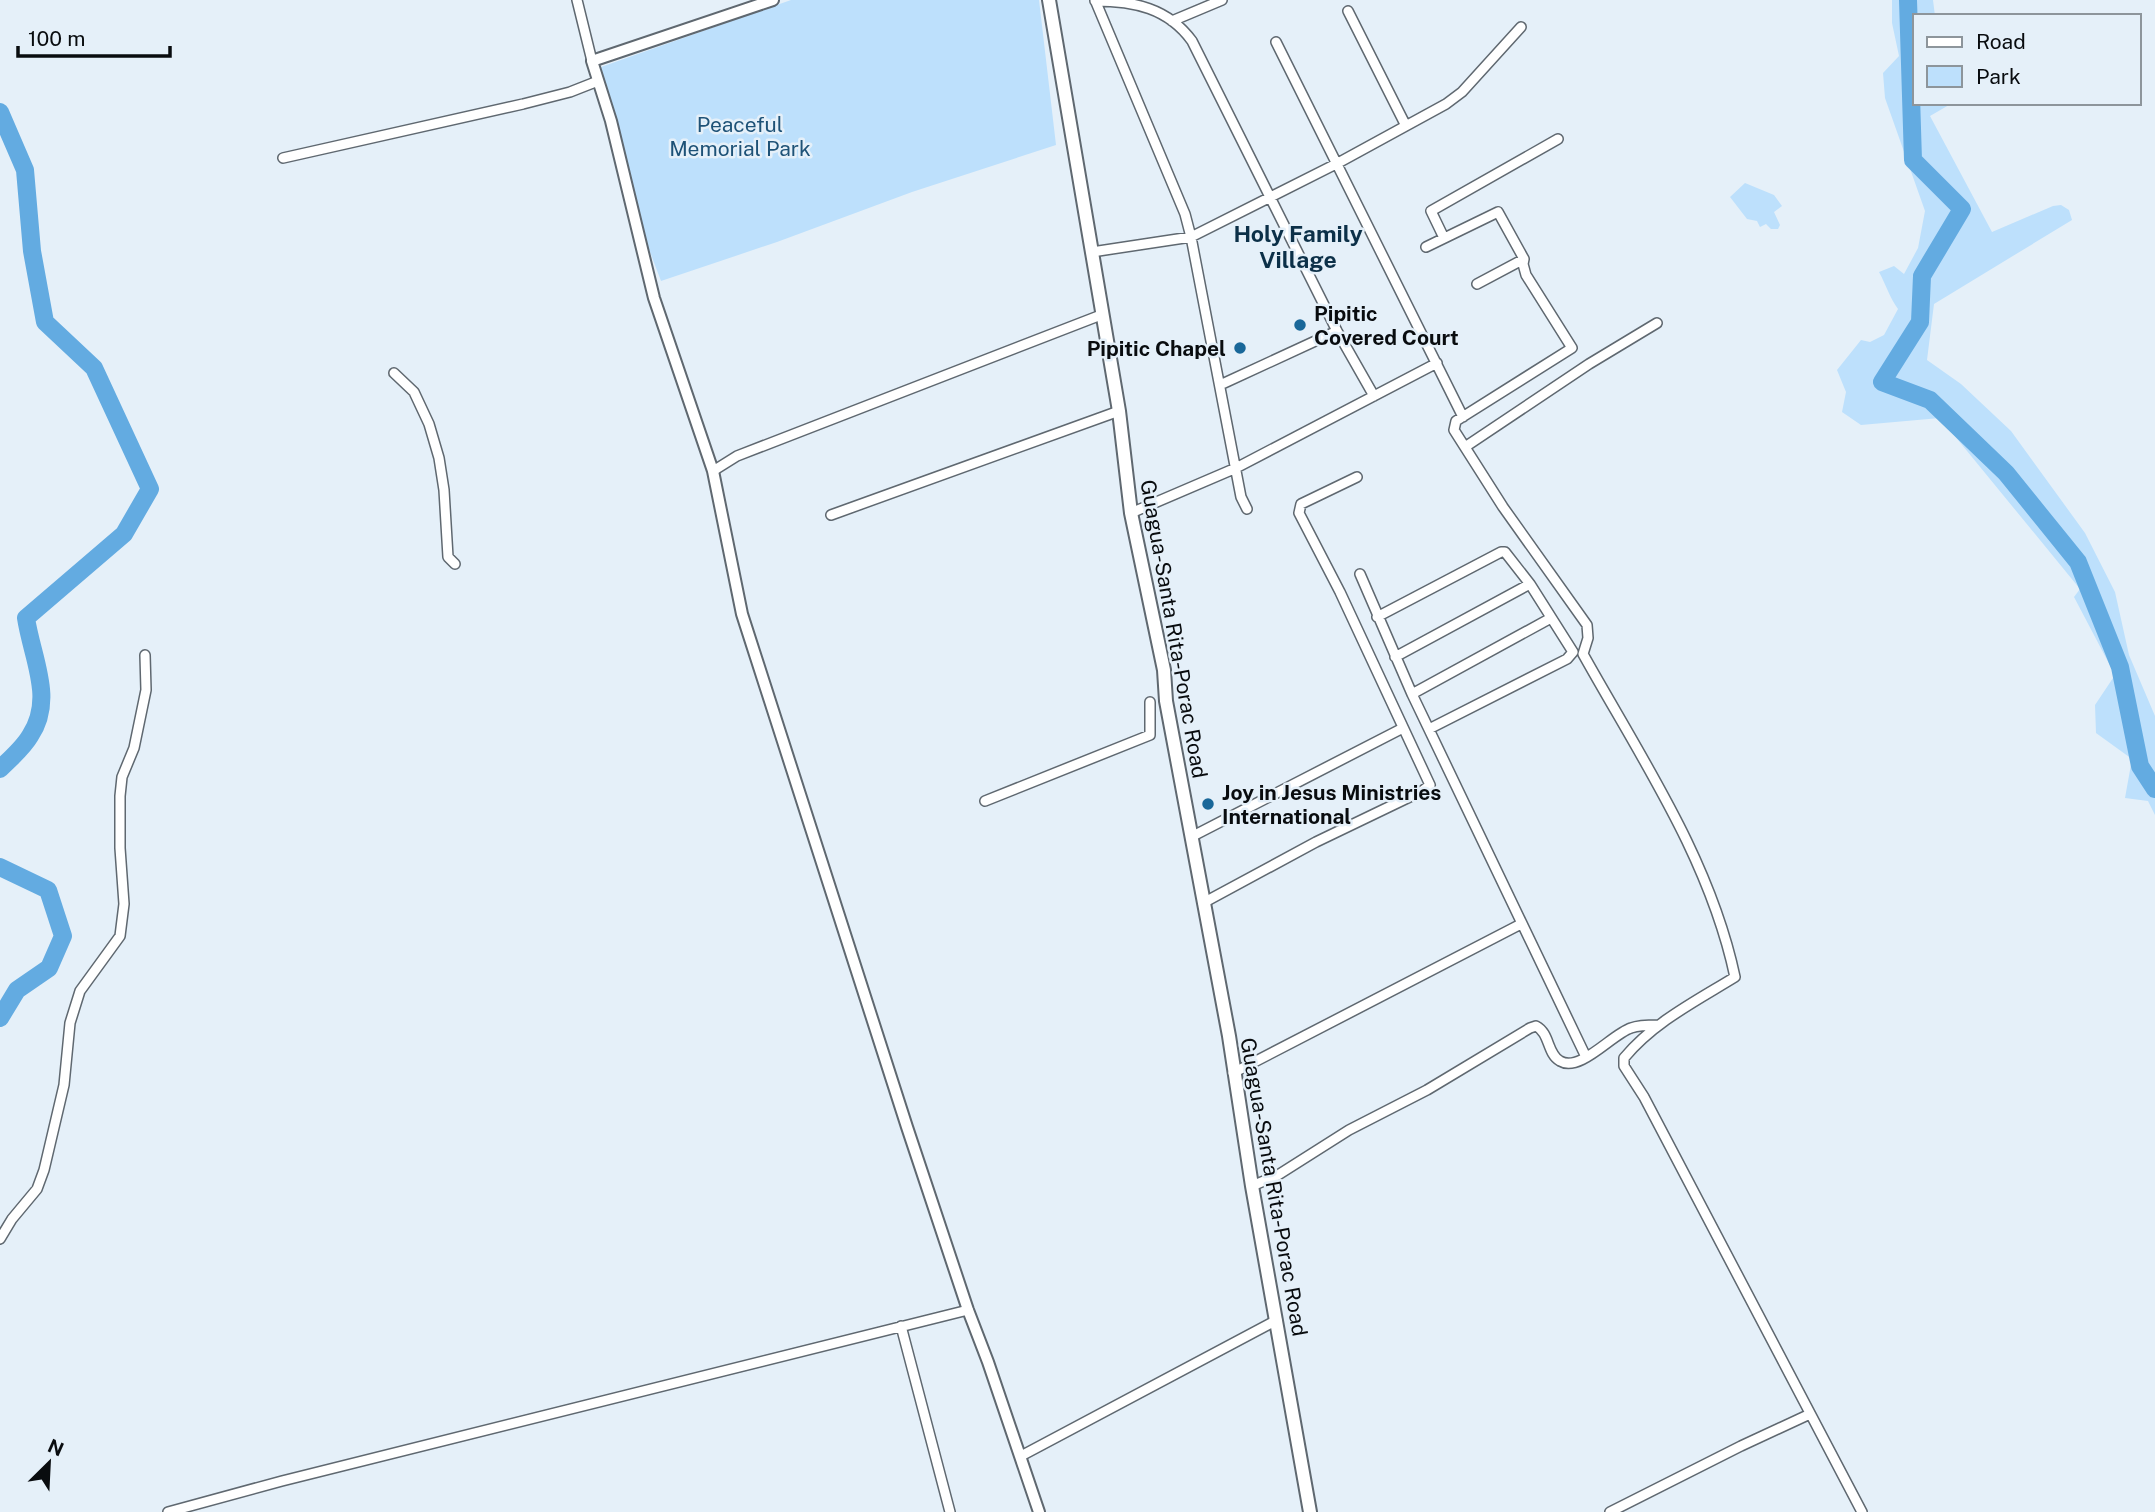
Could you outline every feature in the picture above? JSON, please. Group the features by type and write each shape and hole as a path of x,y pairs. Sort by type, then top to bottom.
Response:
{"main road":[{"name":"Guagua-Santa Rita-Porac Road","path":"1049,0 1118,411 1131,513 1164,670 1166,701 1229,1036 1252,1186 1310,1512"}],"street":[{"path":"577,0 611,121 654,298 713,471 742,614 968,1310 1039,1512"},
{"path":"592,61 773,0"},
{"path":"1172,21 1222,0"},
{"path":"1247,509 1241,497 1185,214 1095,1 1139,4 1155,10 1188,36 1199,53 1337,331 1374,396"},
{"path":"1348,11 1406,126"},
{"path":"1092,251 1191,237 1338,163 1446,104 1462,92 1521,27"},
{"path":"1276,42 1463,417"},
{"path":"283,158 523,104 570,92 598,81"},
{"path":"1444,237 1431,211 1558,139"},
{"path":"1426,247 1498,212 1524,259 1522,264 1526,275 1572,348 1463,417 1454,424 1454,430 1503,507 1587,625 1588,638 1583,654 1655,776 1727,937 1735,977 1658,1025 1631,1049 1624,1058 1624,1066 1644,1097 1862,1512"},
{"path":"1477,284 1524,259"},
{"path":"713,471 737,456 1101,315"},
{"path":"1465,447 1589,364 1657,323"},
{"path":"1220,386 1337,331"},
{"path":"1131,513 1236,468 1437,363"},
{"path":"394,373 414,392 429,424 439,458 444,490 448,557 455,564"},
{"path":"831,515 1118,411"},
{"path":"1203,903 1430,785 1298,508 1357,477"},
{"path":"1377,617 1501,552 1508,554 1530,584 1571,648 1571,656 1429,729"},
{"path":"1360,574 1412,694 1586,1058"},
{"path":"1395,657 1530,584"},
{"path":"1412,694 1552,618"},
{"path":"0,1239 12,1219 37,1189 44,1170 64,1085 70,1023 80,990 120,936 124,904 120,796 122,777 134,748 146,690 145,655"},
{"path":"985,802 1150,735 1150,702"},
{"path":"1191,838 1403,728"},
{"path":"1233,1073 1521,924"},
{"path":"1252,1186 1278,1175 1349,1130 1427,1090 1530,1028 1536,1026 1542,1029 1556,1059 1571,1063 1586,1058 1631,1027 1658,1025"},
{"path":"1616,1036 1631,1049"},
{"path":"168,1512 968,1310"},
{"path":"1021,1456 1277,1320"},
{"path":"901,1326 950,1512"},
{"path":"1610,1512 1810,1414"}],"green space":[{"name":"Peaceful Memorial Park","path":"791,0 1039,0 1056,145 912,192 661,281 647,244 601,67"},
{"path":"1892,0 1933,0 1935,14 1913,14 1913,105 1949,105 1930,116 1992,232 2053,206 2061,205 2069,210 2072,220 1934,304 1927,360 1961,384 2011,431 2085,533 2115,592 2129,655 2155,716 2155,815 2148,801 2125,798 2132,759 2096,733 2095,705 2115,675 2074,597 2080,589 1940,418 1861,425 1842,412 1846,392 1837,370 1861,340 1870,342 1884,335 1898,309 1879,272 1894,266 1904,274 1918,248 1925,211 1885,98 1883,73 1899,56 1892,23"},
{"path":"1745,183 1774,195 1782,206 1774,212 1780,225 1778,229 1771,229 1766,224 1760,227 1757,221 1747,219 1730,197"}],"waterway":[{"path":"1908,0 1913,160 1962,209 1922,276 1920,322 1882,382 1930,400 2006,473 2078,562 2120,667 2140,766 2155,789"},
{"path":"0,112 25,170 32,251 45,322 94,368 150,489 124,534 26,618 40,678 41,708 27,740 0,769"},
{"path":"0,867 48,890 63,936 49,968 17,990 0,1018"}],"place":[{"name":"Pipitic Covered Court","path":"1300,325"},
{"name":"Pipitic Chapel","path":"1240,348"},
{"name":"Joy in Jesus Ministries International","path":"1208,804"}],"district":[{"name":"Holy Family Village","path":"1298,246"}]}
